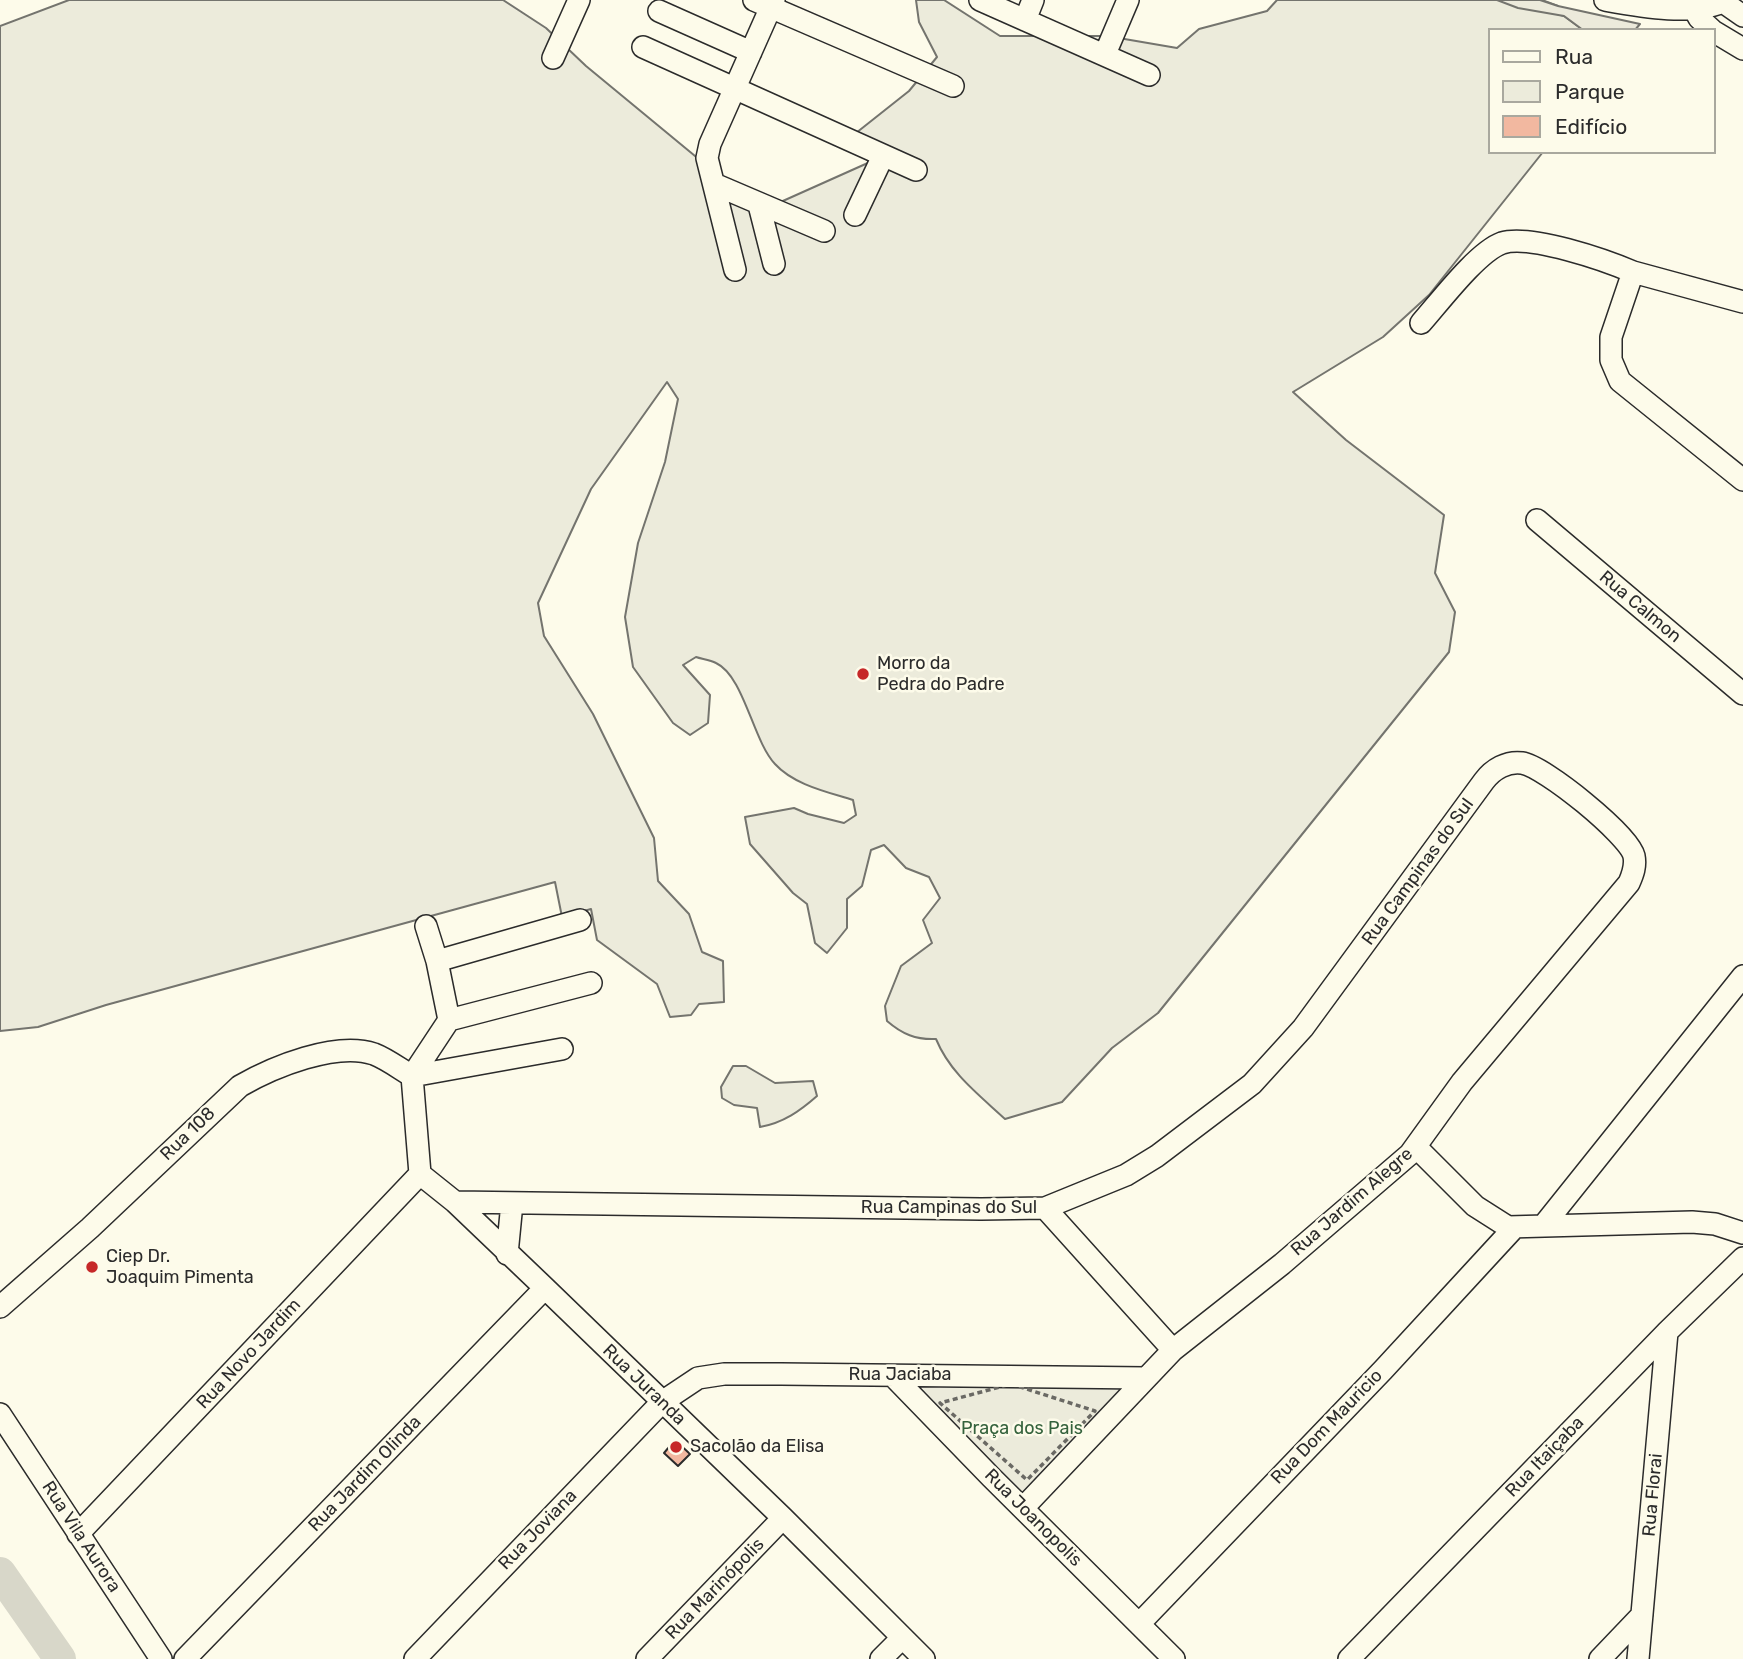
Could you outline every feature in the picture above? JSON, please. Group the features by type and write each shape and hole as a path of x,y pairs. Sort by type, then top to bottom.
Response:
{"street":[{"path":"980,0 1029,10 1105,54 1149,75"},
{"path":"1105,54 1128,0"},
{"path":"1605,0 1647,7 1723,1 1743,16"},
{"path":"553,58 572,2"},
{"path":"735,270 707,158 710,144 751,52 766,2 953,86"},
{"path":"1691,4 1711,28"},
{"path":"659,11 751,52"},
{"path":"1715,31 1743,49"},
{"path":"643,47 916,170"},
{"path":"855,215 883,156"},
{"path":"714,184 824,231"},
{"path":"759,205 774,264"},
{"path":"1421,323 1484,254 1502,243 1533,242 1743,302"},
{"path":"1633,272 1611,337 1611,360 1620,381 1743,480"},
{"name":"Rua Calmon","path":"1537,520 1743,694"},
{"name":"Rua Campinas do Sul","path":"455,1202 1045,1208 1096,1189 1142,1166 1252,1084 1285,1051 1303,1028 1484,781 1499,767 1524,763 1543,773 1612,825 1627,842 1634,856"},
{"name":"Rua Jardim Alegre","path":"1023,1508 1173,1350 1292,1255 1397,1167 1416,1147 1462,1082 1618,897 1633,874 1634,856"},
{"path":"437,961 580,920"},
{"path":"426,926 437,961 449,1020"},
{"path":"1543,1226 1743,976"},
{"path":"420,1174 412,1076 449,1020 591,983"},
{"path":"412,1076 562,1049"},
{"name":"Rua 108","path":"0,1307 90,1228 240,1086 264,1072 323,1055 364,1052 376,1055 412,1076"},
{"path":"1416,1147 1475,1206 1513,1228 1692,1222 1715,1224 1743,1233"},
{"name":"Rua Juranda","path":"420,1174 455,1202 545,1288 783,1518 924,1659"},
{"name":"Rua Novo Jardim","path":"78,1534 420,1174"},
{"path":"508,1254 512,1203"},
{"path":"1045,1208 1173,1350"},
{"name":"Rua Dom Mauricio","path":"1139,1624 1373,1380 1513,1228"},
{"name":"Rua Itaiçaba","path":"1349,1659 1667,1332 1743,1258"},
{"name":"Rua Jardim Olinda","path":"185,1659 545,1288"},
{"name":"Rua Florai","path":"1638,1659 1667,1332"},
{"name":"Rua Jaciaba","path":"662,1402 698,1378 724,1374 1146,1378"},
{"name":"Rua Joanopolis","path":"893,1376 1174,1659"},
{"name":"Rua Joviana","path":"415,1659 662,1402"},
{"name":"Rua Vila Aurora","path":"0,1414 161,1659"},
{"name":"Rua Marinópolis","path":"647,1659 783,1518"},
{"path":"1600,1659 1642,1615"},
{"path":"881,1659 902,1637"}],"path":[{"path":"1011,1384 1095,1411 1027,1480 940,1403 1011,1384"}],"green space":[{"path":"69,0 503,0 546,28 586,66 712,170 756,213 870,162 856,133 909,91 937,57 919,22 916,0 944,0 1000,36 1107,36 1177,48 1199,29 1267,11 1277,0 1542,0 1558,6 1554,13 1564,16 1580,28 1488,28 1488,154 1541,154 1429,295 1383,337 1293,392 1346,440 1444,515 1435,573 1455,612 1449,652 1158,1013 1112,1048 1062,1102 1005,1119 957,1073 936,1039 910,1035 887,1021 885,1006 901,966 932,943 923,920 940,898 929,877 906,868 884,845 871,850 862,886 847,899 847,928 827,953 815,943 807,904 793,893 750,844 745,817 794,808 844,823 856,815 853,800 801,783 775,764 760,740 734,681 726,670 716,663 696,657 683,665 710,695 708,723 690,735 673,723 633,667 625,617 638,543 665,462 678,399 667,382 591,489 538,603 544,636 593,714 654,838 658,881 689,914 702,952 723,961 724,1002 699,1004 691,1015 670,1017 657,984 597,940 591,909 562,917 555,882 106,1005 38,1027 0,1031 0,26"},
{"path":"733,1066 746,1066 775,1083 813,1081 817,1096 791,1116 760,1127 757,1108 734,1105 722,1098 721,1087"},
{"name":"Praça dos Pais","path":"892,1378 1145,1378 1024,1504"}],"shaded area":[{"path":"1497,0 1540,0 1640,24 1637,28 1580,28 1564,16 1518,8"}],"building":[{"name":"Sacolão da Elisa","path":"675,1440 690,1454 678,1466 664,1453"}],"waterway":[{"path":"0,1573 60,1659"}],"place":[{"name":"Morro da Pedra do Padre","path":"863,674"},
{"name":"Ciep Dr. Joaquim Pimenta","path":"92,1267"},
{"name":"Sacolão da Elisa","path":"676,1447"}]}
